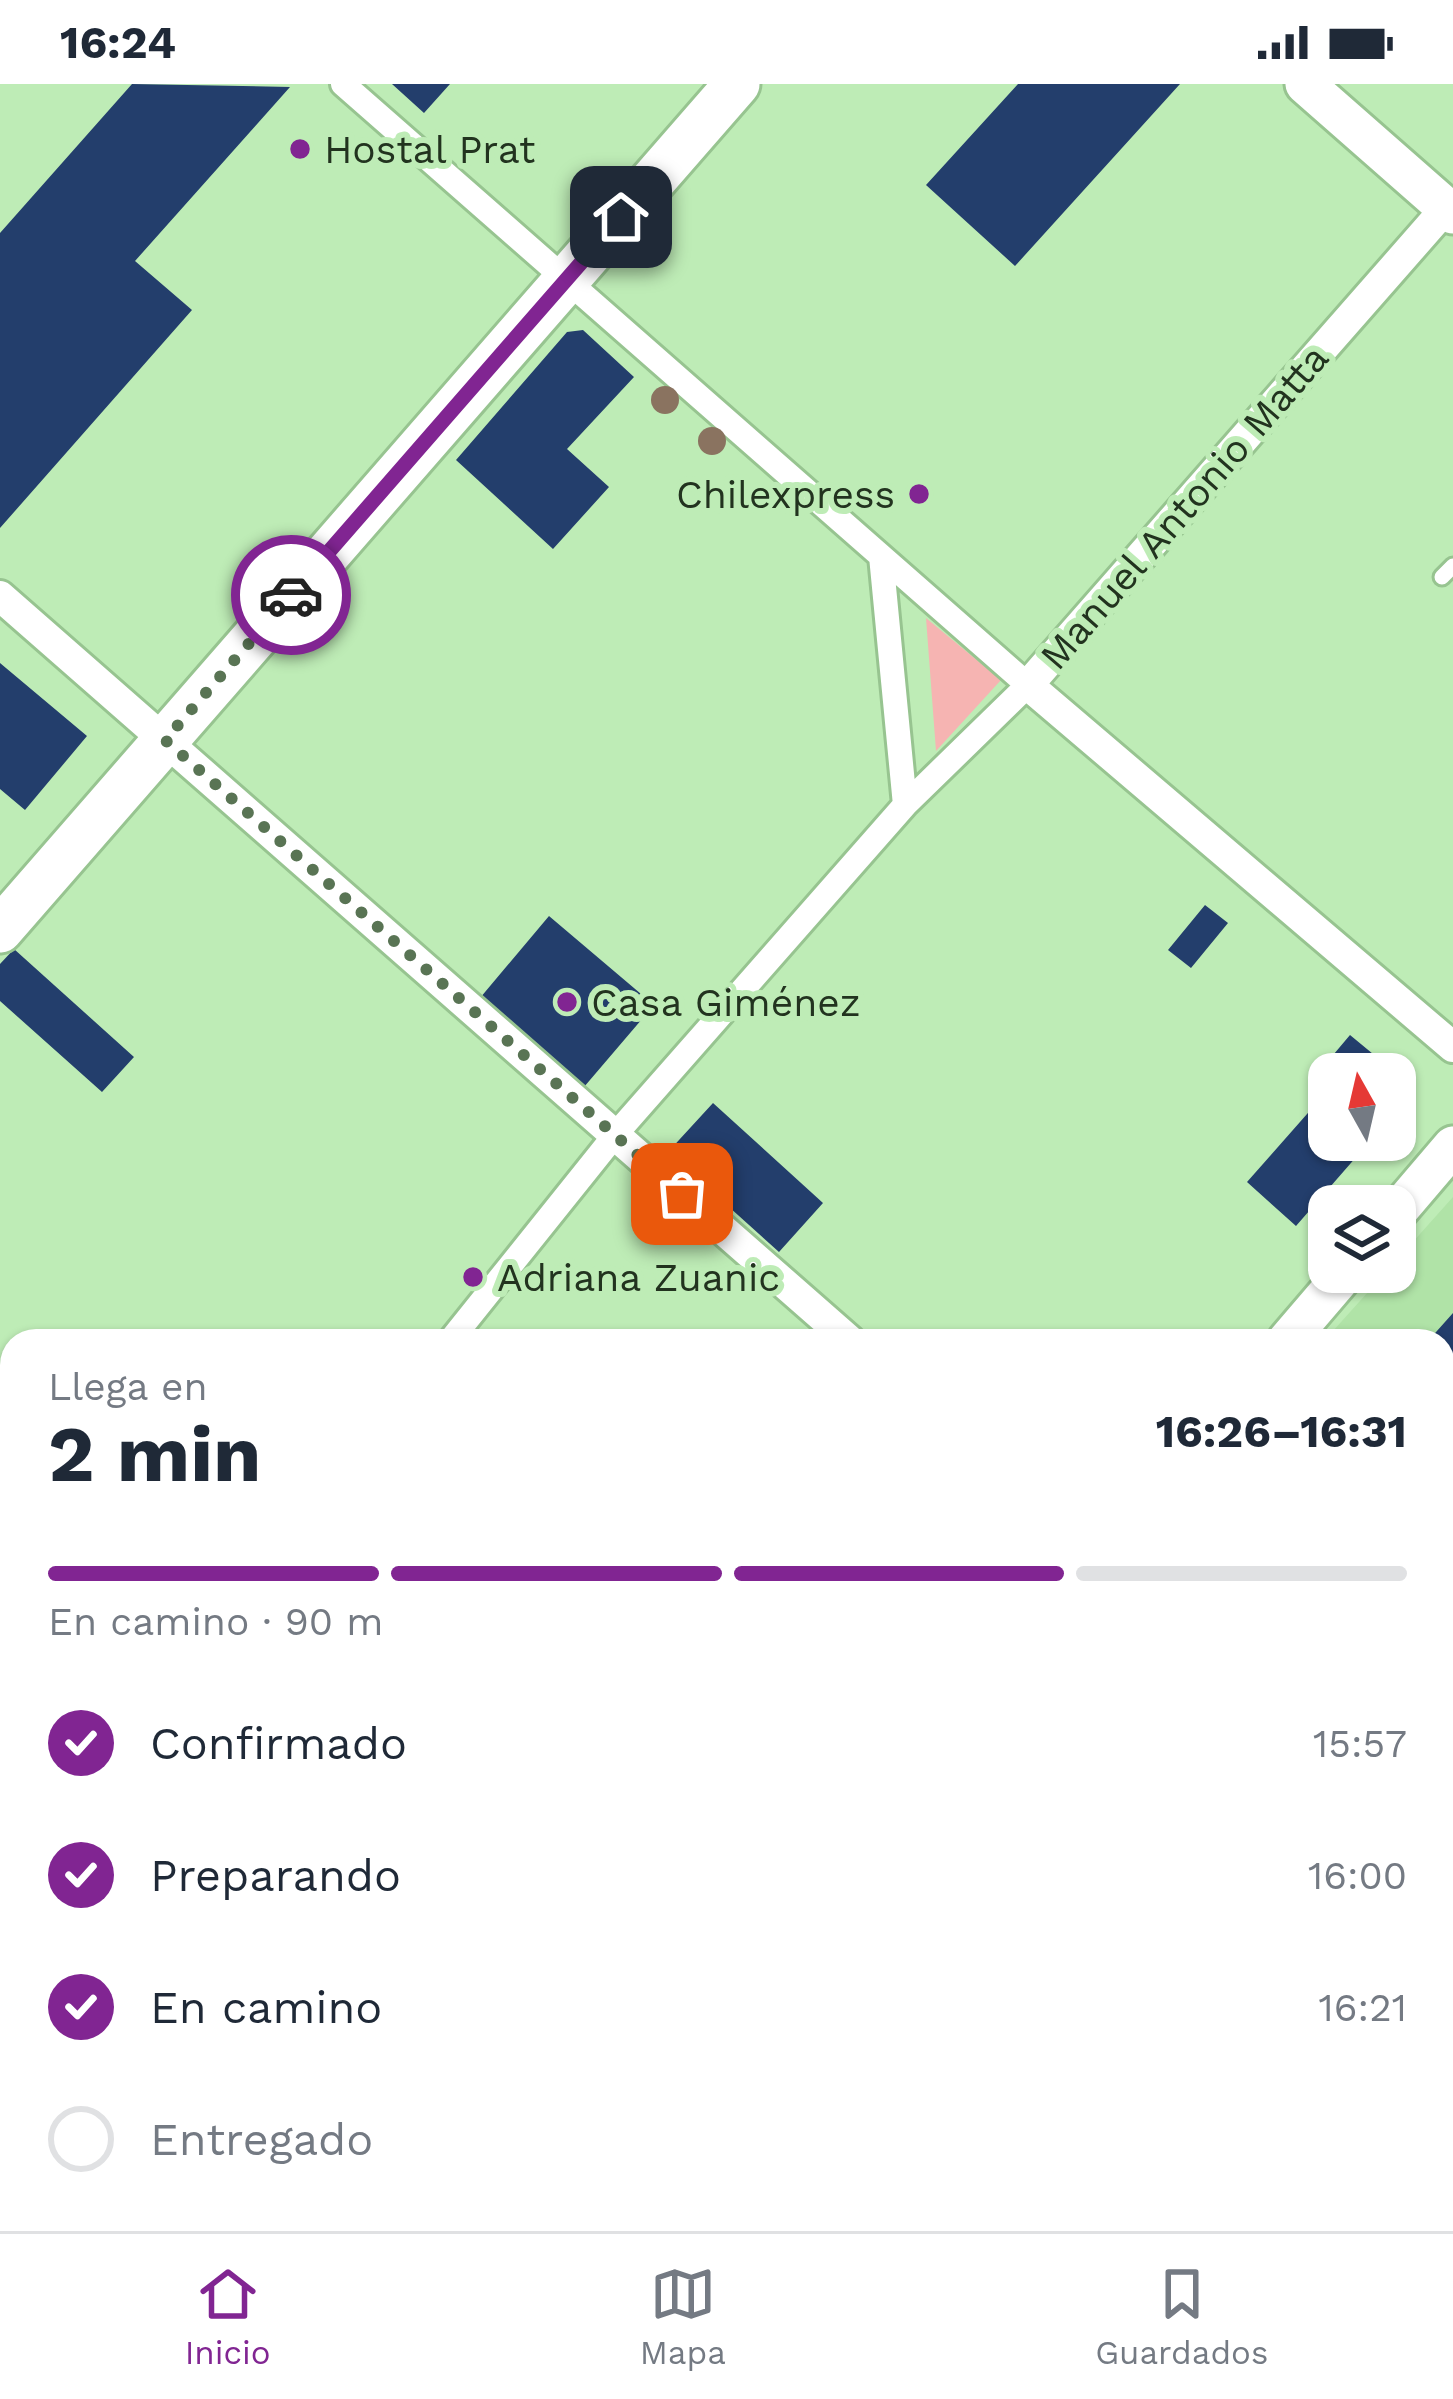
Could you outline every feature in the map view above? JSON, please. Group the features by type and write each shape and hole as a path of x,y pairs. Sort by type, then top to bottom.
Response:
{"main road":[{"path":"0,930 737,84"}],"street":[{"path":"343,84 1028,685 1453,1047"},
{"path":"1305,84 1451,208"},
{"name":"Manuel Antonio Matta","path":"460,1329 615,1135 905,805 1028,685 1451,208"},
{"path":"881,556 905,805"},
{"path":"0,596 836,1329"},
{"path":"1416,1189 1453,1145"},
{"path":"1297,1329 1328,1293"}],"shaded area":[{"path":"926,618 1001,680 936,751"},
{"path":"1453,1197 1453,1329 1335,1329 1367,1293 1416,1293 1416,1238"}],"building":[{"path":"132,84 290,87 135,261 192,310 0,528 0,233"},
{"path":"392,84 450,84 424,113"},
{"path":"1018,84 1180,84 1015,266 926,185"},
{"path":"583,330 634,377 567,449 609,487 553,549 456,460 567,332"},
{"path":"0,663 87,736 25,810 0,789"},
{"path":"1205,905 1228,923 1191,968 1168,950"},
{"name":"Casa Giménez","path":"549,916 654,1005 584,1087 480,998"},
{"path":"14,949 134,1057 102,1092 0,1001 0,964"},
{"path":"1350,1035 1372,1053 1335,1053"},
{"path":"713,1103 823,1203 779,1252 668,1152"},
{"path":"1308,1113 1308,1161 1353,1161 1332,1185 1308,1185 1308,1212 1296,1226 1247,1182"},
{"path":"1453,1313 1453,1329 1439,1329"}],"way so far":[{"path":"291,595 165,740 682,1194"}],"place":[{"name":"Hostal Prat","path":"300,149"},
{"name":"Chilexpress","path":"919,494"},
{"name":"Casa Giménez","path":"567,1002"},
{"name":"Adriana Zuanic","path":"473,1277"}],"route":[{"path":"291,595 621,217"}]}
